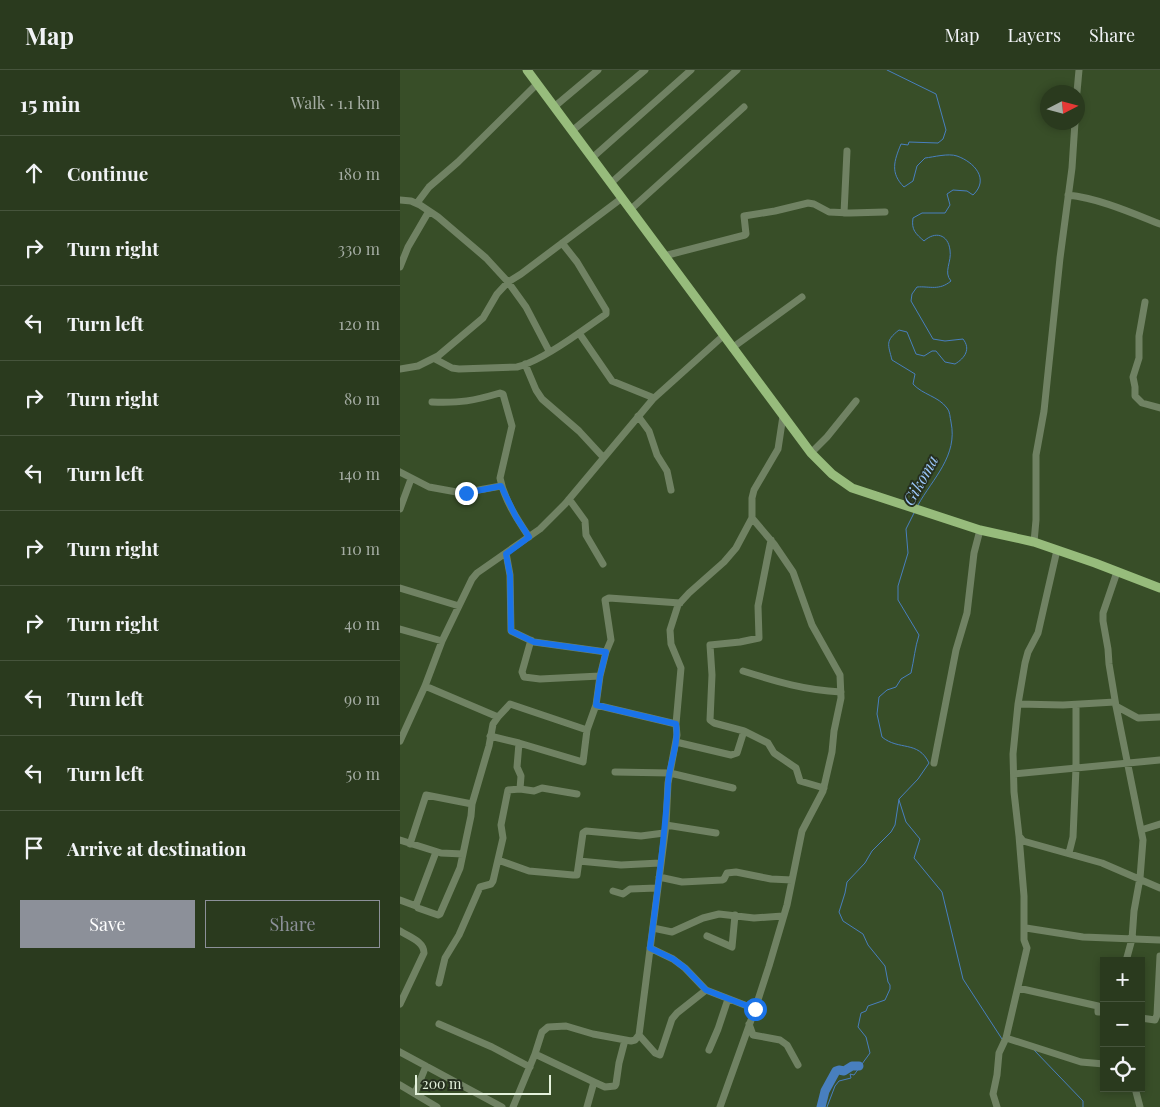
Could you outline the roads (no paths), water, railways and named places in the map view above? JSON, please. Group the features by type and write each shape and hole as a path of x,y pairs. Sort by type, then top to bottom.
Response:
{"main road":[{"path":"526,70 811,453 832,474 852,488 980,530 1034,542 1160,588"}],"street":[{"path":"554,107 598,70"},
{"path":"572,131 645,70"},
{"path":"592,158 691,70"},
{"path":"611,183 737,70"},
{"path":"1078,85 1079,70"},
{"path":"416,203 429,187 458,162 537,84"},
{"path":"630,210 744,107"},
{"path":"1034,542 1036,454 1043,418 1072,168 1074,130"},
{"path":"844,213 847,151"},
{"path":"1068,195 1078,196 1160,224"},
{"path":"400,369 418,366 435,359 483,318 497,294 508,282 622,198"},
{"path":"400,200 416,203 429,211 486,258 508,282 526,307 549,351"},
{"path":"664,256 745,235 744,216 811,203 826,211 844,213 885,212"},
{"path":"400,267 408,247 429,211"},
{"path":"435,359 452,368 459,369 507,368 525,364 579,333 606,314 606,310 577,262 562,243"},
{"path":"732,348 802,297"},
{"path":"1145,302 1139,336 1139,358 1133,377 1135,396 1142,403 1160,408"},
{"path":"579,333 612,381 654,398"},
{"path":"400,741 403,725 425,686 442,641 472,579 477,573 529,537 570,499 654,398 723,336"},
{"path":"525,364 538,394 604,457"},
{"path":"432,402 461,403 500,393 503,394 512,426 500,474 501,486 516,517 529,537"},
{"path":"811,453 827,437 856,401"},
{"path":"638,416 649,432 656,455 667,471 671,490"},
{"path":"513,1107 542,1032 548,1027 566,1026 593,1034 625,1040 635,1040 639,1036 665,829 668,783 676,742 681,668 671,644 670,630 675,610 680,603 724,562 736,548 752,518 754,490 778,449 783,416"},
{"path":"400,472 429,487 462,493 501,486"},
{"path":"400,509 411,478"},
{"path":"570,499 585,521 586,536 604,564"},
{"path":"720,1107 755,1009 783,916 802,830 824,788 832,752 841,692 840,675 812,625 793,572 771,540 752,518"},
{"path":"934,763 956,650 967,613 974,553 980,530"},
{"path":"771,540 758,606 759,638 710,645 712,675 710,720 714,723 744,731 768,743 774,754 796,768 799,780 824,788"},
{"path":"997,1107 993,1094 999,1053 1006,1038 1027,948 1024,940 1026,928 1014,774 1014,747 1018,704 1025,663 1028,652 1038,633 1057,550"},
{"path":"506,554 510,575 510,629 513,632 530,640 570,648 606,652"},
{"path":"1118,572 1103,617 1116,704 1142,830 1143,846 1132,939 1127,957"},
{"path":"400,588 459,606"},
{"path":"490,736 583,762 587,730 596,705 600,676 610,640 605,604 607,599 680,603"},
{"path":"400,629 442,641"},
{"path":"530,640 522,672 524,676 540,679 600,676"},
{"path":"743,671 791,686 841,692"},
{"path":"425,686 498,717"},
{"path":"400,900 435,915 440,914 457,874 463,854 472,804 493,724 510,704 587,730"},
{"path":"1018,704 1116,704 1138,718 1160,717"},
{"path":"596,705 676,724"},
{"path":"1069,852 1073,837 1076,705"},
{"path":"676,742 734,755 737,753 744,731"},
{"path":"519,743 517,767 521,776 520,789"},
{"path":"1014,774 1160,760"},
{"path":"616,772 670,773 733,788"},
{"path":"439,983 447,953 480,887 491,884 503,838 501,825 509,790 536,791 542,788 577,794"},
{"path":"410,844 426,795 472,804"},
{"path":"1142,830 1160,824"},
{"path":"498,860 529,871 573,876 577,875 583,834 586,831 640,836 665,829 716,833"},
{"path":"1019,836 1024,841 1069,852 1102,863 1160,888"},
{"path":"400,840 436,852 463,854"},
{"path":"416,906 416,901 436,852"},
{"path":"580,861 621,865 660,863"},
{"path":"659,877 682,882 722,880 727,873 736,872 771,880 792,880"},
{"path":"613,891 622,894 630,889 657,888"},
{"path":"653,928 672,932 712,915 735,915 754,918 783,916"},
{"path":"707,936 732,947 735,915"},
{"path":"1026,928 1083,937 1160,940"},
{"path":"400,931 421,944 424,949 424,953 400,1004"},
{"path":"650,948 673,959 685,968 706,990 755,1009"},
{"path":"1145,1019 1154,1020 1157,1015 1160,956"},
{"path":"1018,988 1098,1006 1098,1012 1100,1012"},
{"path":"639,1036 655,1053 660,1055 672,1019 706,990"},
{"path":"709,1050 728,999"},
{"path":"439,1024 492,1047 530,1067"},
{"path":"749,1024 753,1035 775,1039 787,1045 798,1065"},
{"path":"1006,1038 1082,1062 1100,1064"},
{"path":"535,1054 605,1087 615,1086 625,1040"},
{"path":"400,1052 502,1107"},
{"path":"414,1094 426,1066"},
{"path":"587,1107 594,1082"},
{"path":"400,1085 437,1107"},
{"path":"1136,1092 1140,1107"}],"waterway":[{"name":"Gikoma","path":"887,70 936,94 946,130 943,139 938,143 909,142 908,145 901,144 895,161 895,172 904,187 913,181 917,166 925,158 941,155 953,155 969,162 980,177 978,189 973,195 967,191 953,190 947,194 950,205 945,213 922,213 913,218 915,231 924,241 937,235 947,240 950,250 948,274 951,281 938,287 917,287 912,294 911,301 933,339 945,341 963,339 967,346 966,353 955,364 945,362 936,351 932,351 924,356 916,354 907,332 899,330 891,337 889,343 892,360 915,374 913,384 943,404 948,409 950,415 952,434 948,456 918,505"},
{"name":"Gikoma","path":"827,1107 835,1086 839,1081 851,1078 850,1074 854,1075 870,1053 866,1037 858,1027 861,1013 866,1011 868,1006 885,1000 890,989 885,966 868,945 863,934 843,921 839,912 847,882 865,863 872,851 891,832 895,825 899,799 918,779 929,763 925,756 914,748 895,744 882,737 877,714 879,697 887,690 896,687 901,679 911,673 919,635 898,600 898,586 908,553 906,529 914,513"},
{"path":"899,800 906,822 920,839 914,858 942,892 963,979 1002,1039"},
{"path":"1034,1050 1083,1101 1083,1107"},
{"path":"821,1107 825,1091 836,1071 844,1071 852,1066 859,1066"}]}
